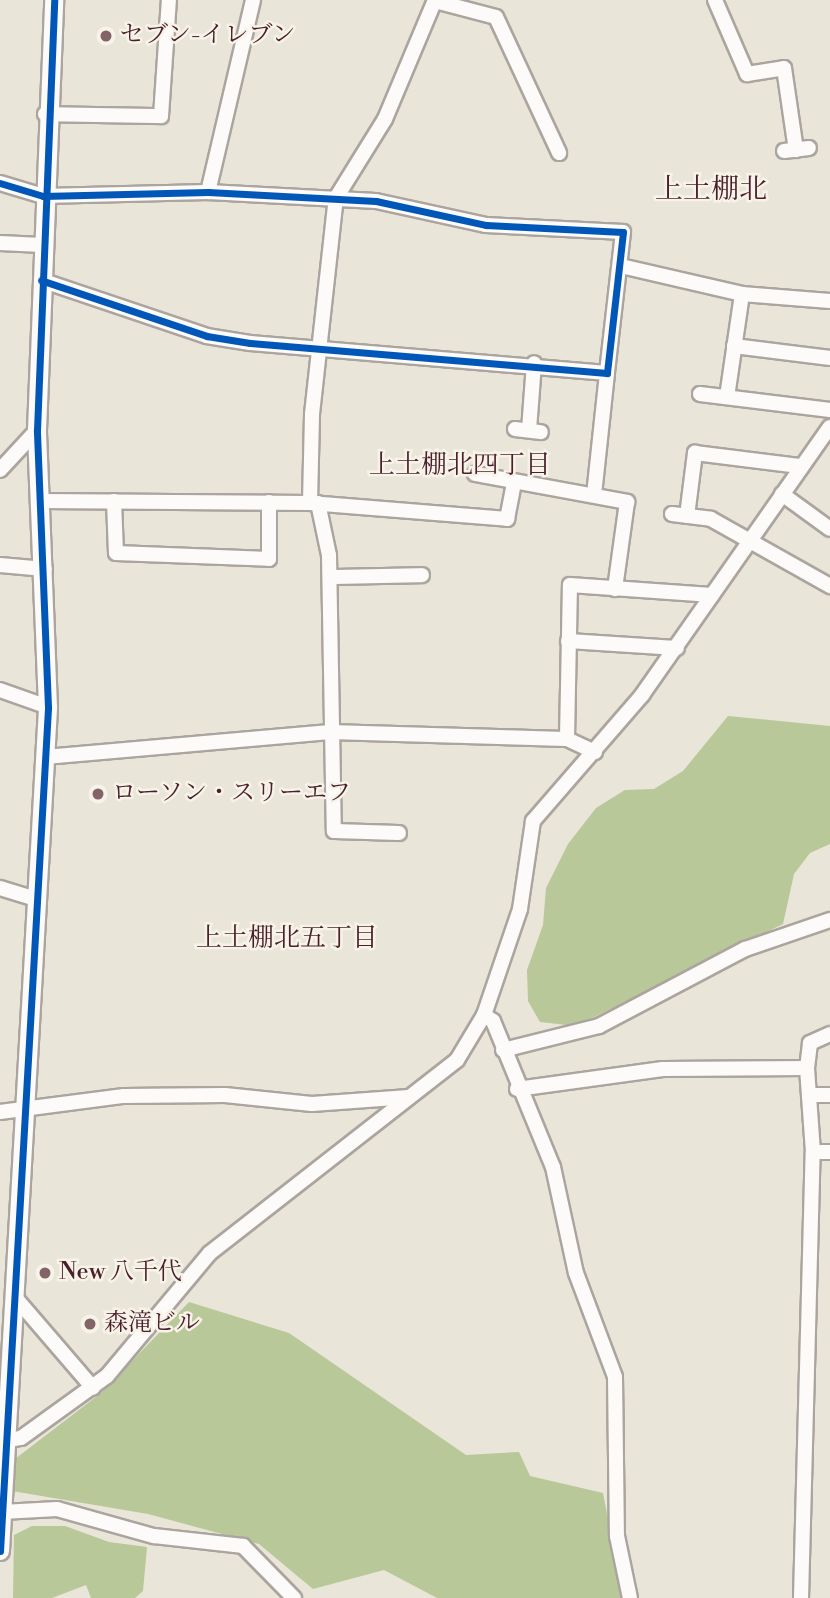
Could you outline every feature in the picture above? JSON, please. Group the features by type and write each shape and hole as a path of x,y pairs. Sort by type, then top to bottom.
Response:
{"street":[{"path":"0,1551 10,1286 25,1108 48,707 45,569 37,430 45,114 54,0"},
{"path":"45,114 161,116 169,0"},
{"path":"208,192 253,0"},
{"path":"715,0 747,74 784,68 797,150"},
{"path":"399,833 334,831 330,732 330,577 314,503 318,349 336,198 385,119 435,1 496,17 559,153"},
{"path":"0,183 43,196 208,192 336,198 485,225 623,232 594,495"},
{"path":"0,243 42,245"},
{"path":"621,266 742,294 830,301"},
{"path":"41,280 207,336 318,349 534,363 607,373"},
{"path":"726,397 742,294"},
{"path":"734,346 830,358"},
{"path":"528,430 534,363"},
{"path":"700,394 830,410"},
{"path":"4,1434 21,1438 93,1388 210,1254 457,1059 484,1015 520,909 533,821 595,752 677,648 753,540 799,466 830,427"},
{"path":"1,466 37,430"},
{"path":"799,466 695,453 680,515 711,519 753,540 824,588 830,586"},
{"path":"475,474 627,502 615,589"},
{"path":"39,500 314,503 507,519 514,482"},
{"path":"782,494 830,529"},
{"path":"114,501 116,553 269,559 268,502"},
{"path":"0,565 45,569"},
{"path":"330,577 422,575"},
{"path":"567,740 570,586 712,595"},
{"path":"568,641 677,648"},
{"path":"0,690 48,707"},
{"path":"45,757 330,732 567,740 595,752"},
{"path":"0,888 37,899"},
{"path":"503,1050 588,1030 745,949 830,920"},
{"path":"484,1015 493,1021 517,1089 555,1174 576,1273 615,1377 617,1536 630,1598"},
{"path":"801,1598 813,1152 807,1068 810,1043 830,1034"},
{"path":"517,1089 663,1069 807,1068"},
{"path":"0,1112 124,1096 225,1095 312,1104 410,1097"},
{"path":"809,1095 830,1095"},
{"path":"813,1152 830,1152"},
{"path":"10,1286 93,1388"},
{"path":"1,1524 57,1509 154,1536 243,1546 293,1598"}],"green space":[{"path":"728,716 830,726 830,844 810,853 794,874 783,924 576,1026 540,1022 528,1001 527,970 543,925 546,888 568,844 596,808 625,790 654,789 683,771"},
{"path":"189,1302 289,1333 466,1455 519,1452 530,1476 603,1493 623,1598 437,1598 384,1570 313,1589 259,1544 148,1514 12,1491 11,1462 101,1393"},
{"path":"32,1526 65,1526 109,1542 147,1547 143,1591 135,1598 91,1598 86,1585 52,1598 13,1598 14,1535"}],"cycle path":[{"path":"0,1551 48,707 37,430 54,0"},
{"path":"0,183 43,196 208,192 376,201 486,225 623,232 607,373 250,343 207,336 41,280"}],"place":[{"name":"セブン-イレブン","path":"106,36"},
{"name":"ローソン・スリーエフ","path":"98,794"},
{"name":"New 八千代","path":"45,1273"},
{"name":"森滝ビル","path":"90,1324"}],"district":[{"name":"上土棚北","path":"711,190"},
{"name":"上土棚北四丁目","path":"460,466"},
{"name":"上土棚北五丁目","path":"287,939"}]}
